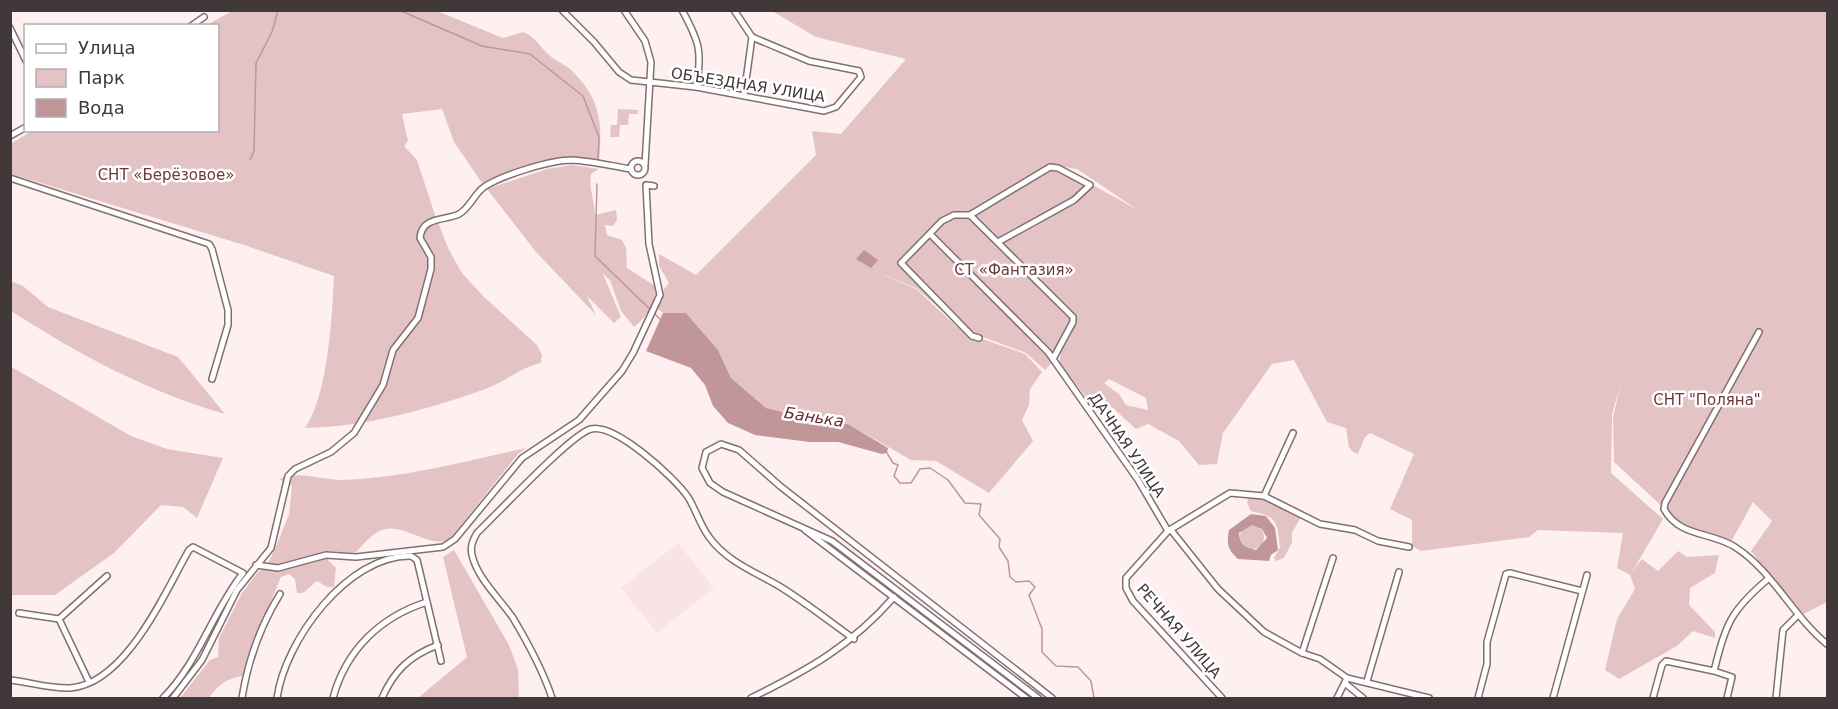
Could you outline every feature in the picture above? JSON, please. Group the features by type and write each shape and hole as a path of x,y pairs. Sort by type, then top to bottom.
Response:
{"street":[{"name":"ОБЪЕЗДНАЯ УЛИЦА","path":"562,10 624,77 696,87 830,111 862,75 859,72 801,58 752,37"},
{"path":"173,699 193,675 228,606 256,565 271,548 276,534 281,494 288,476 295,469 331,452 354,433 383,385 393,350 418,318 431,269 431,257 420,238 426,226 436,219 457,215 464,211 482,188 492,182 545,165 574,160 631,169 634,174 640,175 644,172 650,54 640,33 624,10"},
{"path":"681,10 698,42 701,54 696,87"},
{"path":"734,10 752,37 744,95"},
{"path":"194,24 204,17"},
{"path":"10,28 24,57"},
{"path":"10,136 24,128"},
{"path":"631,169 638,161 645,165"},
{"path":"979,338 972,336 902,265 902,261 948,217 970,215 1050,167 1058,168 1090,185 1074,200 998,242"},
{"path":"10,178 209,244 215,258 228,310 228,325 212,379"},
{"path":"256,565 278,568 326,555 356,557 443,547 455,539 522,458 579,420 622,371 633,353 660,295 649,244 646,186 654,186"},
{"path":"970,215 1072,317 1068,331 1053,359"},
{"name":"ДАЧНАЯ УЛИЦА","path":"930,234 1053,359 1138,480 1170,531 1196,564 1250,621 1264,632 1302,653 1320,659 1363,699"},
{"path":"1759,333 1664,507 1668,516 1690,532 1734,546 1768,579 1797,616 1827,645"},
{"path":"552,699 534,656 513,619 475,564 471,553 472,542 477,533 535,476 589,429 605,428 620,436 684,493 710,538 722,552 780,587 854,639"},
{"path":"1264,496 1293,433"},
{"path":"1038,699 832,541 744,502 710,483 702,468 706,452 720,444 739,450 780,486 1052,699"},
{"path":"1170,531 1225,494 1244,493 1264,496 1320,524 1355,530 1378,541 1408,547"},
{"path":"791,522 832,548 1026,699"},
{"name":"РЕЧНАЯ УЛИЦА","path":"1170,531 1126,578 1126,588 1133,601 1222,699"},
{"path":"10,680 68,688 99,678 135,644 189,550 193,547 243,573 230,590 184,674 164,699"},
{"path":"278,699 286,664 308,624 320,608 360,573 374,565 411,556 418,563 441,661"},
{"path":"1302,653 1333,558"},
{"path":"1367,681 1399,572"},
{"path":"1478,699 1487,664 1487,642 1506,574 1510,573 1582,591"},
{"path":"1553,699 1587,575"},
{"path":"59,619 107,576"},
{"path":"1714,671 1726,625 1733,613 1768,579"},
{"path":"242,699 245,672 255,642 280,594"},
{"path":"751,699 794,677 854,639 894,597"},
{"path":"333,699 344,669 357,649 374,630 391,617 427,602"},
{"path":"19,613 59,619"},
{"path":"1776,699 1783,630 1797,616"},
{"path":"59,619 89,682"},
{"path":"382,699 396,671 408,659 438,645"},
{"path":"1653,699 1662,665 1666,661 1732,677 1727,699"},
{"path":"1337,699 1346,681 1367,681 1429,699"}],"shaded area":[{"path":"678,543 714,588 657,633 621,588"}],"green space":[{"name":"СНТ «Берёзовое»","path":"234,10 437,11 503,38 523,32 535,39 550,56 570,69 580,79 588,90 597,111 600,134 599,161 560,157 482,183 454,142 442,109 402,114 408,141 404,146 417,160 449,250 462,273 484,297 537,345 542,355 541,363 488,388 421,410 351,424 305,428 313,414 324,376 334,276 244,245 11,174 10,144 30,132 219,132 219,24 209,24"},
{"path":"772,11 1827,11 1827,602 1800,616 1751,551 1772,521 1753,502 1732,540 1695,532 1680,523 1614,462 1613,417 1621,383 1612,414 1611,473 1663,519 1632,572 1642,559 1658,571 1678,551 1687,557 1719,555 1715,573 1690,588 1689,605 1715,632 1715,638 1693,631 1677,646 1619,679 1605,670 1617,619 1635,589 1630,575 1617,568 1623,533 1538,530 1529,537 1421,551 1412,546 1412,520 1390,509 1414,454 1370,433 1365,437 1358,454 1351,450 1346,428 1327,422 1294,360 1272,364 1223,433 1217,464 1199,465 1179,441 1148,424 1136,429 1102,398 1095,407 1090,408 1086,397 1059,363 1061,353 1045,370 1026,353 983,337 979,340 983,339 1025,354 1042,372 1030,389 1029,405 1022,420 1033,441 989,493 936,461 911,460 848,424 766,408 731,378 718,350 686,313 663,313 658,309 664,289 669,283 659,266 659,254 696,275 816,155 812,131 841,134 906,59 816,37","holes":["1058,166 1077,169 1138,210","867,268 916,288 976,340 969,338 916,289","1109,379 1146,398 1148,410 1126,405 1119,394 1104,383"]},
{"path":"618,109 638,110 638,114 629,114 628,125 620,125 619,137 610,137 611,125 617,125"},
{"path":"572,165 599,169 591,174 595,215 616,210 617,220 613,226 605,225 607,235 622,240 626,248 627,268 655,286 655,297 650,309 634,327 621,311 610,280 603,274 621,317 614,323 587,296 596,315 536,252 487,189 547,169"},
{"path":"11,281 23,286 48,307 178,357 225,414 168,395 141,383 88,357 36,327 11,311"},
{"path":"10,366 131,436 167,449 223,458 197,518 183,507 161,505 114,553 55,595 11,595"},
{"path":"526,448 518,454 449,540 440,542 403,531 385,529 373,535 355,553 329,551 324,556 336,568 334,587 327,587 317,581 303,593 297,593 295,579 289,574 281,577 249,653 243,676 223,683 209,698 180,698 210,660 218,657 219,638 242,593 258,572 267,566 277,544 289,514 292,486 279,479 294,475 335,480 366,479 435,468"},
{"path":"1249,497 1264,498 1301,517 1292,533 1292,542 1284,558 1276,561 1274,558 1280,547 1278,530 1274,521 1266,515 1251,511 1247,502"},
{"path":"1247,525 1257,525 1264,532 1264,542 1257,549 1247,549 1240,542 1240,532"},
{"path":"454,550 509,645 518,669 519,698 418,698 467,657 443,557"}],"water":[{"path":"864,250 878,260 871,268 856,259"},
{"path":"663,313 686,313 718,350 731,378 766,408 848,424 888,448 887,453 882,454 838,442 810,442 755,435 728,423 713,406 705,385 691,368 646,351"},
{"path":"1251,514 1266,516 1275,528 1278,550 1271,555 1269,561 1238,559 1229,546 1229,530","holes":["1252,525 1262,529 1267,538 1256,550 1242,543 1239,533"]}],"waterway":[{"path":"250,160 254,151 256,63 272,32 278,10"},
{"name":"Банька","path":"399,10 482,46 530,54 583,96 599,137 598,160"},
{"name":"Банька","path":"597,184 595,256 660,319"},
{"name":"Банька","path":"887,453 893,463 898,465 894,476 900,483 911,483 920,469 930,468 948,480 965,503 981,504 979,515 1000,539 999,547 1008,561 1010,577 1016,582 1029,581 1035,587 1029,595 1042,629 1042,652 1056,666 1078,667 1091,681 1094,698"}],"park label":[{"name":"СТ «Фантазия»","path":"1014,270"},
{"name":"СНТ \"Поляна\"","path":"1707,400"}]}
